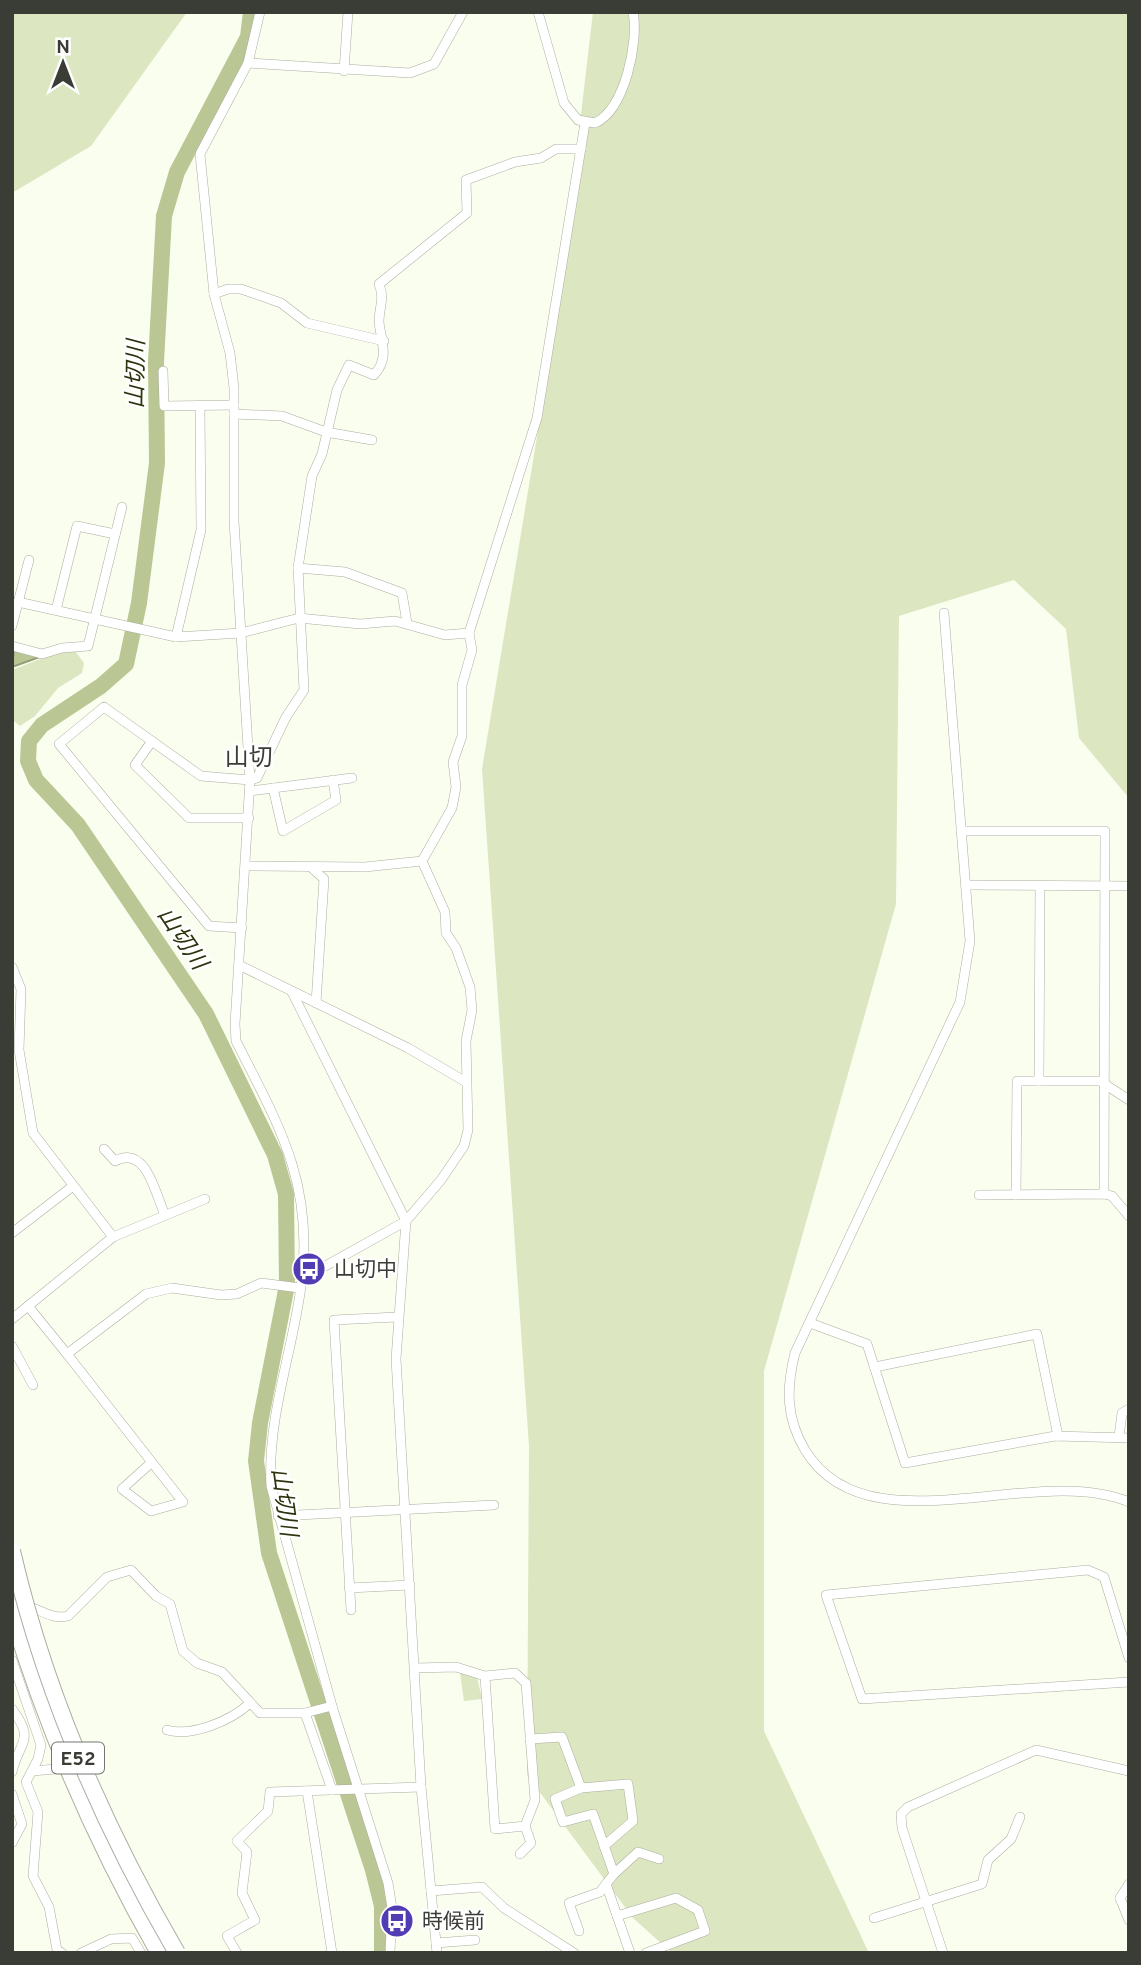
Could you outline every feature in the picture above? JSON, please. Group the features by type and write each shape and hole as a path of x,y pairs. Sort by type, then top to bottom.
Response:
{"highway":[{"name":"E52","path":"12,1550 46,1673 89,1784 145,1898 177,1953"},
{"name":"E52","path":"12,1612 56,1745 88,1821 159,1953"}],"street":[{"path":"260,12 248,63 200,154 214,294 230,353 234,410 234,521 250,780 236,1041 286,1140 298,1177 304,1233 269,1458 278,1516 329,1707 388,1883 392,1908 390,1953"},
{"path":"344,71 348,12"},
{"path":"248,63 410,74 434,64 463,12"},
{"path":"538,12 564,103 572,115 585,123 599,122 616,103 634,46 633,12"},
{"path":"422,861 452,808 456,787 453,762 462,736 462,685 472,650 469,634 537,418 585,123"},
{"path":"242,928 209,926 59,744 104,707 201,776 250,780 257,778 286,717 304,690 298,568 312,476 322,454 337,390 349,365 374,375 383,357 384,341 379,314 384,297 379,284 467,213 467,180 514,162 541,158 556,149 581,149"},
{"path":"214,294 228,289 240,289 281,303 307,323 384,341"},
{"path":"163,371 164,406 200,405 282,416 326,432 372,440"},
{"path":"176,637 201,530 200,405"},
{"path":"12,646 42,654 62,648 88,646 122,507"},
{"path":"56,610 77,526 115,534"},
{"path":"12,626 29,560"},
{"path":"298,568 345,572 402,593 407,623"},
{"path":"18,601 176,637 240,633 299,618 360,624 395,621 444,635 469,634"},
{"path":"944,613 970,942 960,1002 795,1353 787,1385 789,1411 796,1436 809,1457 842,1487 865,1496 907,1502 1079,1489 1129,1502"},
{"path":"152,741 135,765 189,818 250,818"},
{"path":"250,791 352,778"},
{"path":"273,788 284,831 336,800 333,780"},
{"path":"961,831 1105,831 1104,1194"},
{"path":"247,866 365,867 422,861"},
{"path":"67,1354 146,1294 172,1288 221,1295 236,1294 261,1283 298,1284 406,1221 441,1180 464,1146 468,1130 466,1041 472,1010 470,986 456,948 446,933 445,912 422,861"},
{"path":"312,868 324,879 316,1003"},
{"path":"966,885 1129,886"},
{"path":"1039,1081 1040,885"},
{"path":"239,965 408,1048 466,1082"},
{"path":"12,968 21,989 19,1049 33,1133 113,1237"},
{"path":"292,992 406,1221 396,1359 421,1787 437,1948 475,1940"},
{"path":"1016,1195 1017,1081 1103,1082 1129,1100"},
{"path":"104,1149 115,1161 125,1156 135,1157 144,1165 165,1215"},
{"path":"12,1233 73,1186"},
{"path":"979,1195 1104,1194 1112,1196 1129,1216"},
{"path":"12,1319 113,1237 205,1199"},
{"path":"29,1306 160,1472 183,1502 150,1511 122,1489 152,1462"},
{"path":"351,1609 334,1320 397,1317"},
{"path":"810,1323 867,1345 905,1463 1058,1436 1124,1437 1122,1413 1129,1409"},
{"path":"874,1367 1037,1334 1058,1436"},
{"path":"12,1346 33,1385"},
{"path":"278,1516 494,1505"},
{"path":"12,1604 38,1608 53,1617 68,1616 107,1577 131,1570 156,1596 170,1604 183,1651 197,1663 222,1672 260,1713 307,1713 329,1707"},
{"path":"1129,1658 1104,1577 1088,1570 826,1595 862,1699 1129,1682"},
{"path":"349,1588 410,1585"},
{"path":"12,1660 41,1745 33,1771 26,1782 38,1812 33,1876 49,1907 59,1952"},
{"path":"415,1668 456,1667 485,1676 515,1673 526,1683 535,1800 525,1826 531,1843 520,1854"},
{"path":"485,1676 495,1829 525,1826"},
{"path":"167,1730 179,1733 192,1730 236,1715 250,1704"},
{"path":"12,1709 24,1725 25,1733 25,1744 12,1772"},
{"path":"307,1713 334,1790"},
{"path":"530,1739 562,1737 581,1788"},
{"path":"943,1953 901,1820 908,1807 1036,1750 1129,1771"},
{"path":"33,1771 56,1769"},
{"path":"604,1846 633,1821 628,1784 581,1788 555,1799 563,1822 593,1814 604,1846 614,1874"},
{"path":"237,1953 227,1936 255,1920 242,1893 247,1852 237,1841 268,1811 270,1792 421,1787"},
{"path":"307,1791 332,1953"},
{"path":"12,1794 22,1824 12,1843"},
{"path":"874,1919 982,1884 988,1860 1011,1839 1020,1817"},
{"path":"579,1931 569,1903 600,1892 614,1874 638,1853 659,1859"},
{"path":"606,1884 630,1953"},
{"path":"1129,1884 1120,1898 1129,1920"},
{"path":"431,1891 482,1887 505,1908 574,1953"},
{"path":"617,1916 676,1898 698,1910 705,1931 646,1953"},
{"path":"81,1953 123,1936 132,1938 141,1953"}],"shaded area":[{"path":"12,12 187,12 91,146 12,193"},
{"path":"593,12 1129,12 1129,798 1079,738 1066,629 1014,580 899,616 896,904 764,1371 764,1731 869,1953 672,1953 633,1918 527,1775 529,1446 482,769 558,310"},
{"path":"14,650 40,657 12,667"},
{"path":"75,651 84,663 82,673 58,688 35,716 20,726 14,721 12,670 58,652"},
{"path":"460,1673 477,1677 482,1699 464,1701"}],"waterway":[{"name":"山切川","path":"251,12 248,37 177,172 164,216 156,362 157,463 139,603 126,664 101,686 42,725 29,741 28,761 36,780 78,825 206,1014 275,1155 286,1194 287,1285 260,1423 256,1461 269,1553 373,1870 382,1906 382,1953"}],"place":[{"name":"山切中","path":"309,1269"},
{"name":"時候前","path":"397,1921"}],"district":[{"name":"山切","path":"249,757"}]}
